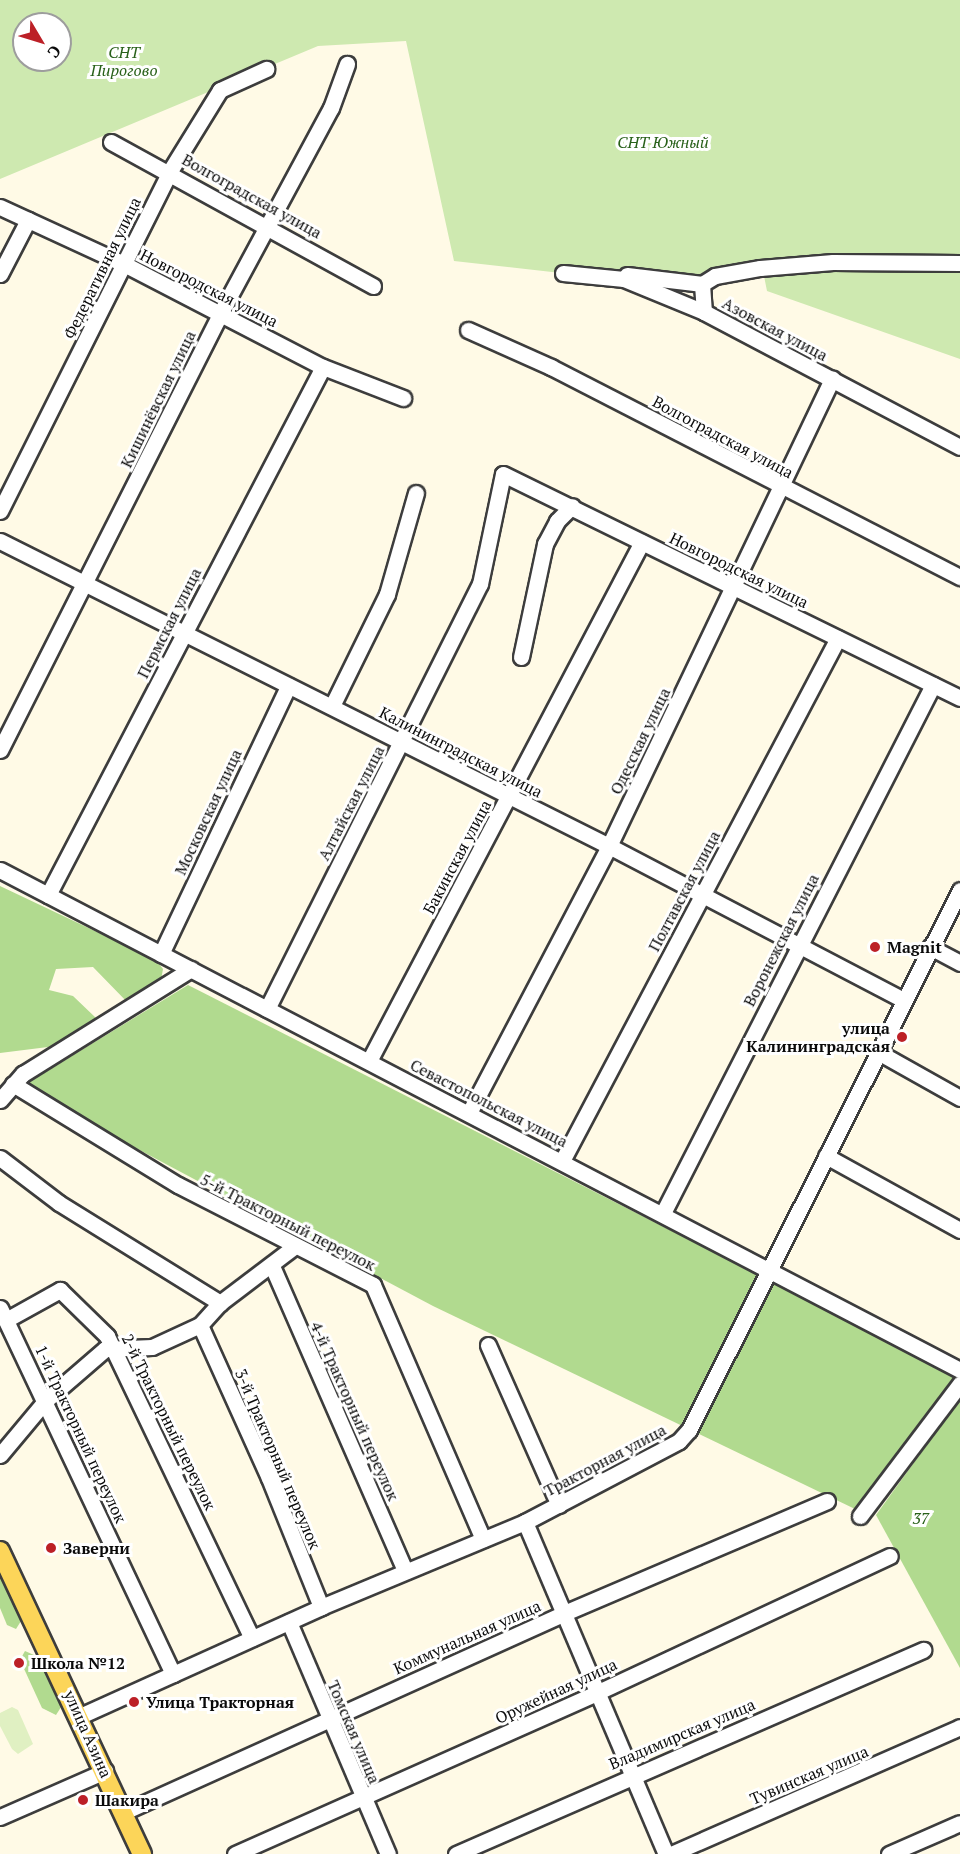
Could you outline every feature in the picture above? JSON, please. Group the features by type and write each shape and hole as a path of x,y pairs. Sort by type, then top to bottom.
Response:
{"main road":[{"name":"улица Азина","path":"0,1551 80,1716 142,1854"}],"street":[{"name":"Кишинёвская улица","path":"0,750 86,584 221,312 332,108 347,64"},
{"name":"Федеративная улица","path":"0,511 170,171 220,90 266,69"},
{"name":"Волгоградская улица","path":"111,142 170,171 373,286"},
{"name":"Новгородская улица","path":"0,207 221,312 323,367 403,398"},
{"path":"0,274 28,220"},
{"path":"704,312 702,284 715,276 760,268 833,262 960,263"},
{"name":"Азовская улица","path":"702,284 557,268 624,279 704,312 960,447"},
{"name":"Волгоградская улица","path":"468,330 551,367 782,488 960,577"},
{"name":"Пермская улица","path":"48,895 323,367"},
{"name":"Одесская улица","path":"469,1113 609,846 735,588 832,379"},
{"name":"Новгородская улица","path":"503,474 960,698"},
{"name":"Алтайская улица","path":"267,1009 480,585 503,474"},
{"path":"332,706 387,594 416,493"},
{"path":"521,657 545,544 557,521 572,506"},
{"name":"Калининградская улица","path":"0,541 609,846 903,1000"},
{"name":"Бакинская улица","path":"369,1061 642,542"},
{"name":"Полтавская улица","path":"562,1161 838,638"},
{"name":"Воронежская улица","path":"663,1213 798,944 933,685"},
{"name":"Московская улица","path":"161,954 288,686"},
{"name":"Севастопольская улица","path":"0,870 771,1269 960,1370"},
{"name":"Тракторная улица","path":"80,1716 321,1607 525,1522 655,1456 689,1430 960,890"},
{"path":"930,947 960,963"},
{"path":"0,1100 23,1074 191,969"},
{"path":"878,1052 960,1098"},
{"name":"5-й Тракторный переулок","path":"13,1084 178,1185 373,1285 483,1539"},
{"path":"826,1156 960,1230"},
{"path":"0,1158 58,1203 220,1303"},
{"path":"0,1455 46,1400 105,1349 117,1351 152,1347 200,1325 220,1303 272,1266 295,1246"},
{"name":"4-й Тракторный переулок","path":"272,1266 405,1571"},
{"name":"2-й Тракторный переулок","path":"3,1314 60,1290 117,1351 252,1638"},
{"name":"1-й Тракторный переулок","path":"3,1314 46,1400 173,1674"},
{"name":"3-й Тракторный переулок","path":"200,1325 269,1478 321,1607"},
{"path":"488,1345 560,1505"},
{"path":"860,1516 960,1384"},
{"name":"Коммунальная улица","path":"124,1812 562,1614 826,1500"},
{"path":"525,1522 630,1776 666,1854"},
{"name":"Оружейная улица","path":"235,1854 363,1799 596,1693 890,1556"},
{"name":"Томская улица","path":"289,1622 328,1719 388,1854"},
{"name":"Владимирская улица","path":"456,1854 630,1776 923,1650"},
{"name":"Тувинская улица","path":"671,1854 960,1727"},
{"path":"0,1817 105,1771"},
{"path":"889,1854 960,1823"}],"green space":[{"name":"СНТ Южный","path":"0,0 960,0 960,359 767,291 763,271 684,287 454,261 406,41 318,46 0,179"},
{"path":"0,886 156,960 163,969 161,980 130,1005 93,967 56,969 49,990 73,996 96,1018 85,1030 56,1046 0,1053"},
{"path":"188,985 957,1376 855,1509 433,1306 21,1087"},
{"name":"37","path":"960,1399 960,1668 876,1515"},
{"path":"0,1573 21,1621 16,1629 7,1625 0,1608"},
{"path":"25,1651 34,1655 54,1680 63,1704 56,1715 42,1708 20,1660"},
{"path":"12,1707 18,1710 33,1744 18,1754 12,1749 0,1726 0,1713"}],"place":[{"name":"Magnit","path":"875,947"},
{"name":"улица Калининградская","path":"902,1037"},
{"name":"Заверни","path":"51,1548"},
{"name":"Школа №12","path":"19,1663"},
{"name":"Улица Тракторная","path":"134,1702"},
{"name":"Шакира","path":"83,1800"}],"park label":[{"name":"СНТ Пирогово","path":"124,61"}]}
